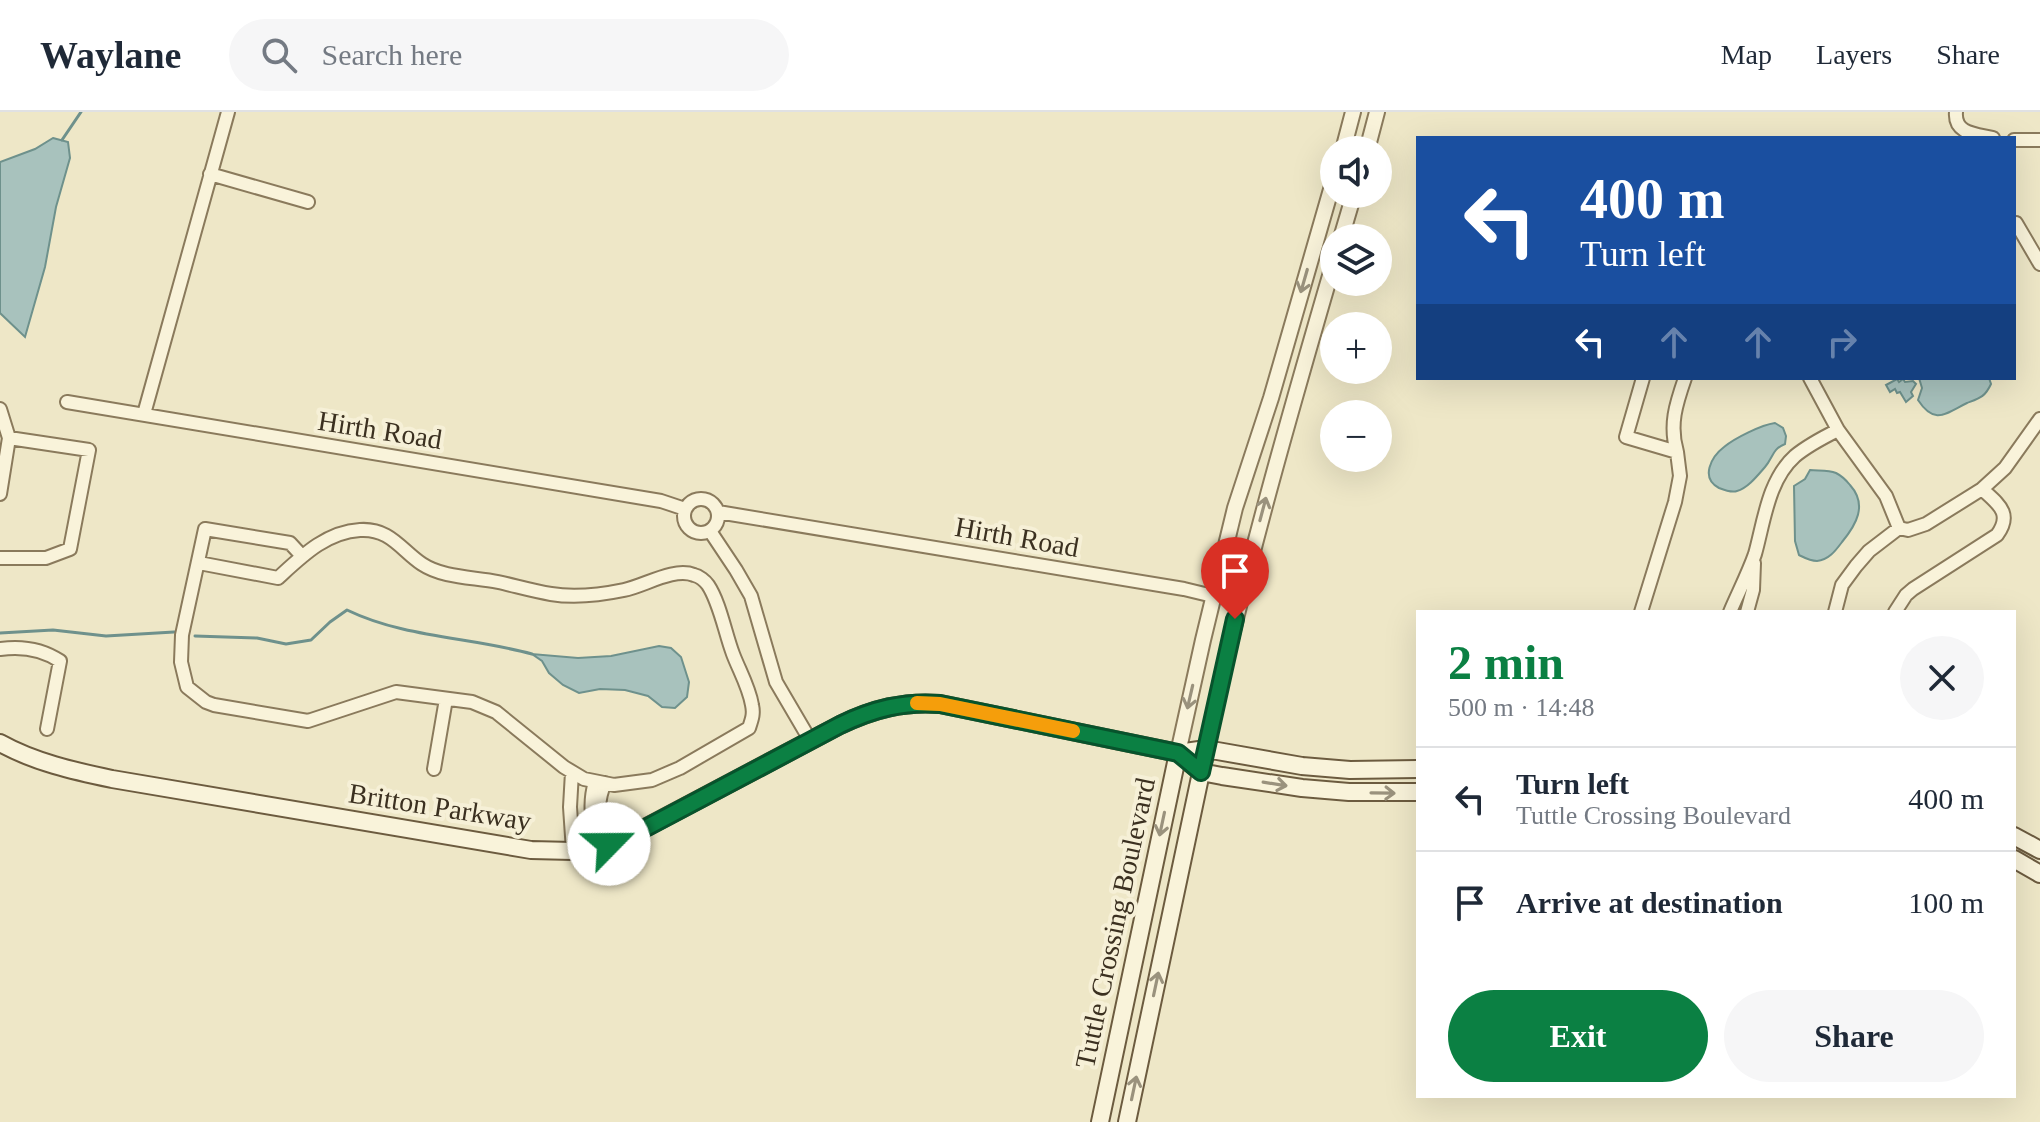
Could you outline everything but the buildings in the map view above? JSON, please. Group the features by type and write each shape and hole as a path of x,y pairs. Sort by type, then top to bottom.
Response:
{"main road":[{"name":"Britton Parkway","path":"0,743 70,770 112,779 531,850 573,851 603,845 638,832 810,740 870,711 899,704 925,702 961,707 1178,753"},
{"path":"1178,753 1206,749 1302,766 1350,770 1416,769"},
{"name":"Tuttle Crossing Boulevard","path":"1127,1122 1206,749"},
{"path":"1178,753 1201,772 1302,788 1416,792"},
{"name":"Tuttle Crossing Boulevard","path":"1100,1122 1178,753"},
{"path":"2016,837 2040,850"},
{"path":"2016,860 2040,874"},
{"path":"1091,1122 1101,1081 1111,1067"}],"street":[{"path":"144,414 228,112"},
{"path":"1347,136 1353,112"},
{"path":"1371,136 1377,112"},
{"path":"1956,112 1958,127 1985,136"},
{"path":"2016,140 2040,140"},
{"path":"210,174 308,202"},
{"name":"Tuttle Crossing Boulevard","path":"1178,753 1235,508 1271,398 1326,208"},
{"path":"2016,223 2040,264"},
{"name":"Tuttle Crossing Boulevard","path":"1206,749 1261,516 1324,296"},
{"path":"1642,380 1626,437 1677,452"},
{"path":"1642,610 1680,476 1673,419 1684,380"},
{"path":"1811,380 1838,430 1886,496 1899,528"},
{"name":"Hirth Road","path":"67,402 661,501 685,509"},
{"path":"0,409 9,438 0,494"},
{"path":"1899,528 1908,530 1926,524 1982,489 2011,461 2040,419"},
{"path":"1731,610 1754,556 1763,518 1781,474 1794,457 1838,430"},
{"path":"0,558 46,558 70,549 89,450 9,438"},
{"path":"1896,610 1913,589 1997,535 2002,528 2005,519 2003,510 1982,489"},
{"path":"702,499 713,503 718,512 718,521 710,531 702,534 688,529 684,521 685,509 689,504 702,499"},
{"name":"Hirth Road","path":"718,512 1213,596"},
{"path":"1836,610 1842,585 1856,566 1869,551 1899,528"},
{"path":"199,563 278,578 313,547 341,532 364,529 386,535 425,566 445,573 555,595 580,596 626,590 682,572 695,575 707,583 713,595 754,716 749,728 680,768 652,780 614,785 584,779 572,772 496,712 472,702 396,692 308,721 206,702 187,687 181,662 182,635 205,529 290,543 302,556"},
{"path":"710,531 751,596 776,682 810,740"},
{"path":"1748,610 1753,590 1754,556"},
{"path":"0,649 35,650 48,653 60,661 47,729"},
{"path":"434,769 446,699"},
{"path":"572,772 570,807 573,851"},
{"path":"600,782 594,805 603,845"},
{"path":"570,807 594,805"}],"water":[{"path":"53,138 68,142 70,158 25,337 0,313 0,162 35,149"},
{"path":"1895,380 1916,384 1911,392 1913,396 1906,402 1900,392 1897,393 1895,389 1890,392 1886,385"},
{"path":"1920,380 1990,380 1991,384 1979,398 1941,415 1930,413 1918,400 1922,388"},
{"path":"1775,423 1783,428 1785,444 1775,451 1752,481 1735,492 1713,484 1709,473 1719,451 1748,432"},
{"path":"1810,470 1833,472 1842,477 1855,492 1859,507 1855,522 1837,548 1829,557 1817,561 1799,555 1795,541 1794,486 1805,479"},
{"path":"659,646 671,648 681,657 689,682 687,697 675,708 662,707 648,696 625,690 600,689 579,693 563,685 532,654 578,658 611,656"}],"waterway":[{"path":"62,140 81,112"},
{"path":"195,636 257,638 286,644 311,640 347,610 415,632 532,654"},
{"path":"0,633 53,630 106,636 174,632"}],"slow traffic":[{"path":"917,703 940,704 1073,731"}],"route":[{"path":"609,844 638,832 840,725 870,711 903,704 940,704 1178,753 1201,772 1235,619"}]}
